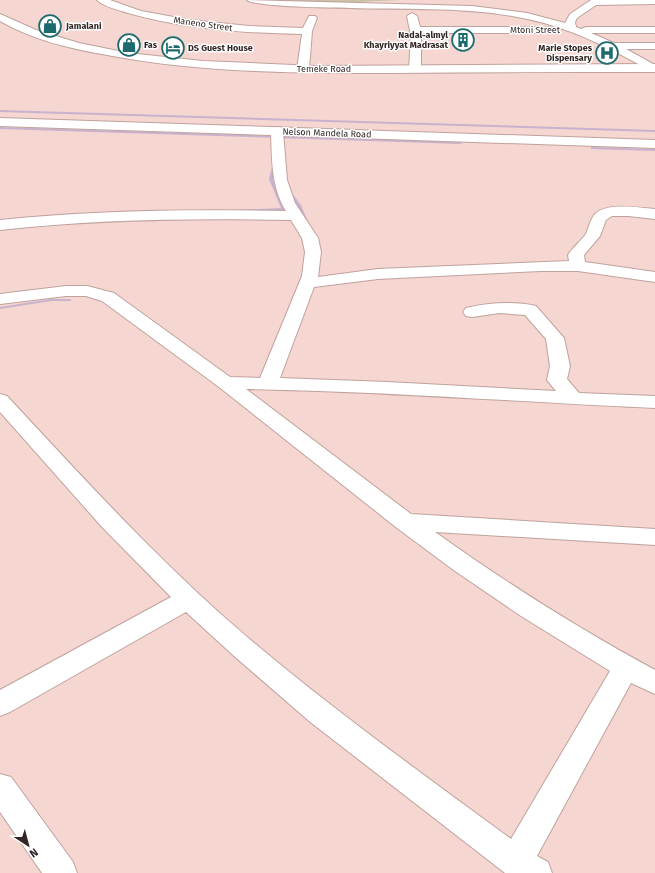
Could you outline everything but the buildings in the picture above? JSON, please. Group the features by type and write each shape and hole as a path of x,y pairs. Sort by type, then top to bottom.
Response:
{"main road":[{"name":"Temeke Road","path":"0,17 15,25 49,38 77,46 144,58 224,66 303,70 654,68"},
{"name":"Nelson Mandela Road","path":"0,115 655,136"},
{"name":"Nelson Mandela Road","path":"0,122 655,144"}],"street":[{"name":"Maneno Street","path":"102,0 130,11 184,22 238,28 307,31"},
{"path":"252,0 317,5 408,3 510,13 550,22 589,35 654,68"},
{"path":"572,30 571,19 577,13 596,1 655,1"},
{"path":"408,3 415,24 415,69"},
{"path":"303,70 307,31 317,5"},
{"name":"Mtoni Street","path":"415,30 655,30"},
{"path":"613,46 655,46"},
{"path":"268,383 312,269 313,252 306,229 295,216 284,196 280,180 278,131"},
{"path":"578,266 576,255 582,245 592,236 601,216 609,212 620,211 655,214"},
{"path":"0,225 68,218 124,215 236,214 295,216"},
{"path":"307,283 385,274 501,267 578,266 655,276"},
{"path":"0,299 66,291 87,291 108,297 226,383 405,522 464,565 510,596 626,667 655,683"},
{"path":"472,312 485,312 500,308 530,310 555,338 560,366 557,380 574,399"},
{"path":"226,383 268,383 655,402"},
{"path":"0,400 110,521 188,600 243,649 319,714 526,867 626,667"},
{"path":"405,522 655,537"},
{"path":"0,704 188,600"},
{"path":"0,787 61,873"}],"shaded area":[{"path":"275,0 400,0 334,3"}],"waterway":[{"path":"0,111 655,131"},
{"path":"0,128 460,143"},
{"path":"592,148 655,150"},
{"path":"233,211 283,209 271,179 274,164"},
{"path":"290,193 299,205 306,222"},
{"path":"0,308 51,300 70,300"}],"place":[{"name":"Jamalani","path":"50,26"},
{"name":"Nadal-almyl Khayriyyat Madrasat","path":"463,40"},
{"name":"Fas","path":"129,45"},
{"name":"DS Guest House","path":"173,48"},
{"name":"Marie Stopes Dispensary","path":"607,53"}]}
